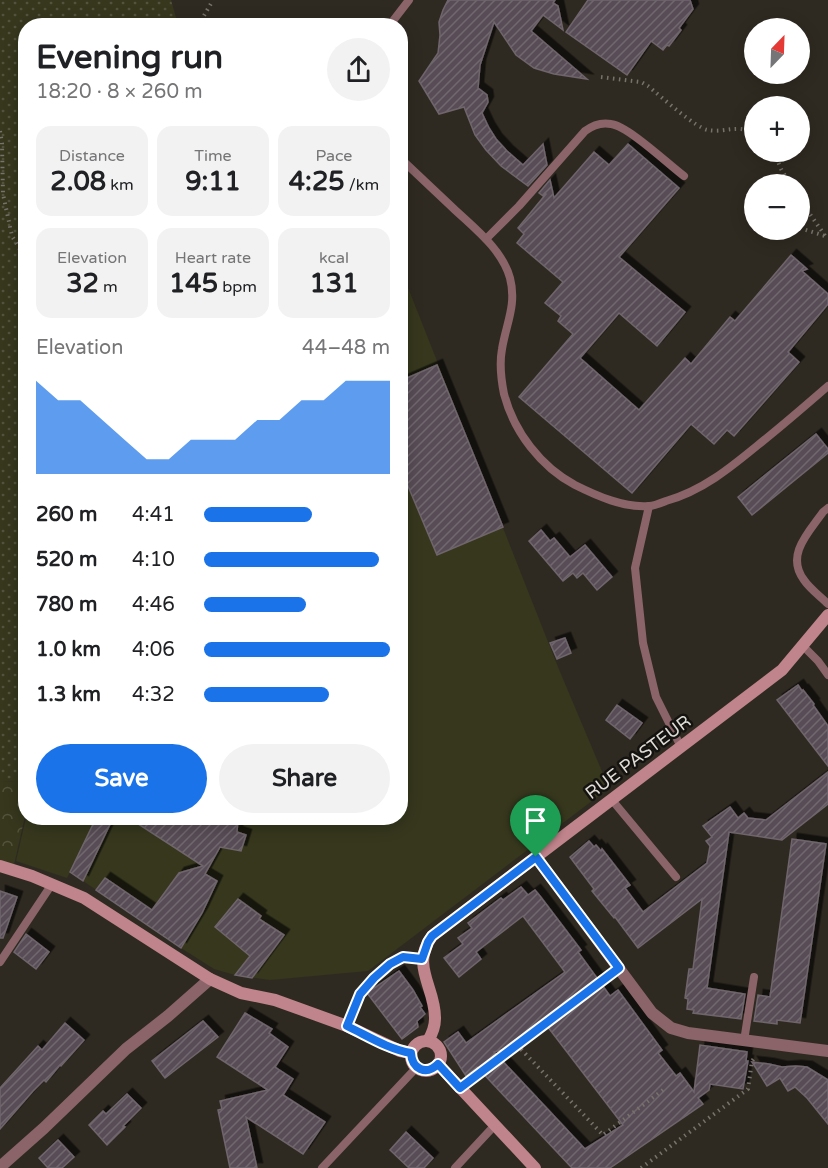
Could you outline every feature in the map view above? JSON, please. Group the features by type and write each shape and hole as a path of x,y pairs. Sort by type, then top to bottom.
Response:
{"street":[{"name":"RUE PASTEUR","path":"422,959 432,936 782,670 828,615"},
{"path":"536,857 652,1012 671,1028 688,1033 828,1051"},
{"path":"0,866 52,884 97,905 210,979 241,993 275,1000 347,1026 400,1051 411,1053"},
{"path":"422,959 435,1008 435,1026 428,1041"},
{"path":"0,1167 126,1049 210,979"},
{"path":"428,1041 439,1050 440,1059 435,1067 429,1070 417,1067 412,1061 411,1053 420,1042 428,1041"},
{"path":"438,1064 535,1168"}],"lane":[{"path":"394,18 409,0"},
{"path":"486,240 519,207 585,131 594,125 610,123 624,128 684,176"},
{"path":"408,166 486,240 502,261 510,278 512,295 512,311 501,352 500,374 505,397 516,425 538,457 566,480 595,495 621,504 649,506 690,493 714,480 828,386"},
{"path":"649,506 635,568 643,643 656,697 681,747"},
{"path":"828,508 802,541 795,562 805,583 828,604"},
{"path":"803,646 828,675"},
{"path":"612,800 676,878"},
{"path":"0,962 52,884"},
{"path":"744,1041 754,977"},
{"path":"322,1168 417,1067"},
{"path":"455,1168 495,1125"}],"path":[{"path":"203,18 213,0"},
{"path":"601,77 641,82 701,129 744,130"},
{"path":"0,130 3,194 12,236 18,246"},
{"path":"810,214 827,238"},
{"path":"810,232 827,238"},
{"path":"347,1026 360,994 374,978 390,964 403,957 422,959"},
{"path":"460,1088 619,968"},
{"path":"641,1168 748,1089 752,1061 759,1053 761,1043"},
{"path":"517,1045 603,1135 663,1090"}],"green space":[{"path":"0,0 171,0 176,18 18,18 18,782 0,781"},
{"path":"408,288 558,667 609,788 368,971 270,980 235,975 214,969 70,872 67,878 16,861 24,825 408,825"},
{"path":"0,781 18,782 18,825 23,825 13,869 0,866"}],"building":[{"path":"448,0 555,0 553,3 558,6 563,30 543,15 531,31 587,79 554,74 534,68 516,55 494,22 480,65 478,88 487,95 488,102 482,113 496,139 523,165 543,144 547,165 528,186 501,166 486,150 475,135 464,107 439,114 419,81 438,53 439,22"},
{"path":"588,0 690,0 693,9 669,46 667,45 663,50 651,41 627,75 566,32"},
{"path":"628,144 679,188 619,257 685,312 657,346 619,313 580,358 639,410 685,358 691,364 730,317 735,321 791,255 807,269 802,271 828,294 828,304 788,352 799,362 734,436 727,430 714,444 691,424 632,493 519,397 573,334 558,321 561,316 545,303 563,282 517,243 524,234 518,228 546,194 543,196 539,193 550,180 554,198 594,152 609,165"},
{"path":"437,365 503,527 437,555 408,486 408,378"},
{"path":"816,434 828,449 828,453 752,515 738,497"},
{"path":"541,530 550,541 554,538 570,557 585,545 612,577 597,590 583,573 577,578 573,573 563,581 529,541"},
{"path":"565,638 571,653 557,659 550,643"},
{"path":"798,685 828,726 828,766 777,700"},
{"path":"617,705 642,723 630,739 606,720"},
{"path":"828,772 828,804 782,840 729,832 707,988 745,994 741,1019 693,1013 694,1010 687,1009 688,999 685,998 689,969 693,969 702,899 638,948 592,891 594,889 570,857 589,841 594,847 596,845 601,851 602,849 630,885 625,888 643,912 707,863 710,846 706,841 712,837 703,826 730,807 738,818 744,813 748,818 766,820"},
{"path":"93,825 110,825 83,881 70,872"},
{"path":"140,825 238,825 237,832 246,835 241,851 220,847 205,874 217,881 202,913 181,948 96,890 105,878 152,910 179,873 203,866"},
{"path":"792,839 826,844 800,1023 777,1020 777,1024 754,1021 758,995 770,997"},
{"path":"521,887 528,895 535,890 581,950 578,952 610,996 618,990 662,1050 658,1053 676,1076 680,1073 694,1092 700,1045 747,1052 746,1061 748,1061 743,1089 710,1084 709,1090 698,1098 703,1104 610,1168 572,1168 477,1067 466,1076 444,1042 458,1032 466,1043 565,972 523,916 476,952 481,959 459,977 444,958 463,944 458,938 472,928 468,923 501,898 503,900","holes":["544,1022 623,1125 585,1149 494,1052 517,1045"]},
{"path":"0,891 17,897 3,938 0,938"},
{"path":"238,899 261,916 259,919 284,935 252,978 235,975 250,956 215,927"},
{"path":"26,934 49,952 36,969 14,952"},
{"path":"399,971 413,990 425,1014 417,1021 418,1027 402,1039 367,993"},
{"path":"245,1013 272,1029 269,1033 288,1047 275,1067 293,1079 283,1095 325,1122 303,1154 246,1117 257,1168 230,1168 218,1110 222,1109 220,1101 268,1090 217,1057"},
{"path":"203,1021 218,1037 165,1078 152,1061"},
{"path":"65,1023 84,1040 46,1082 44,1080 33,1091 0,1129 0,1088 38,1046 42,1050"},
{"path":"752,1062 782,1067 807,1067 828,1080 828,1124 795,1087 788,1091 780,1078 767,1086"},
{"path":"127,1094 141,1108 107,1145 89,1125 103,1111 106,1114"},
{"path":"406,1132 433,1158 424,1168 409,1168 390,1150"},
{"path":"58,1140 74,1157 62,1168 48,1168 39,1158"}],"route":[{"path":"536,857 619,968 460,1088 438,1064 429,1070 421,1069 414,1065 411,1053 400,1051 347,1026 360,994 374,978 390,964 403,957 422,959 432,936 536,857"}]}
